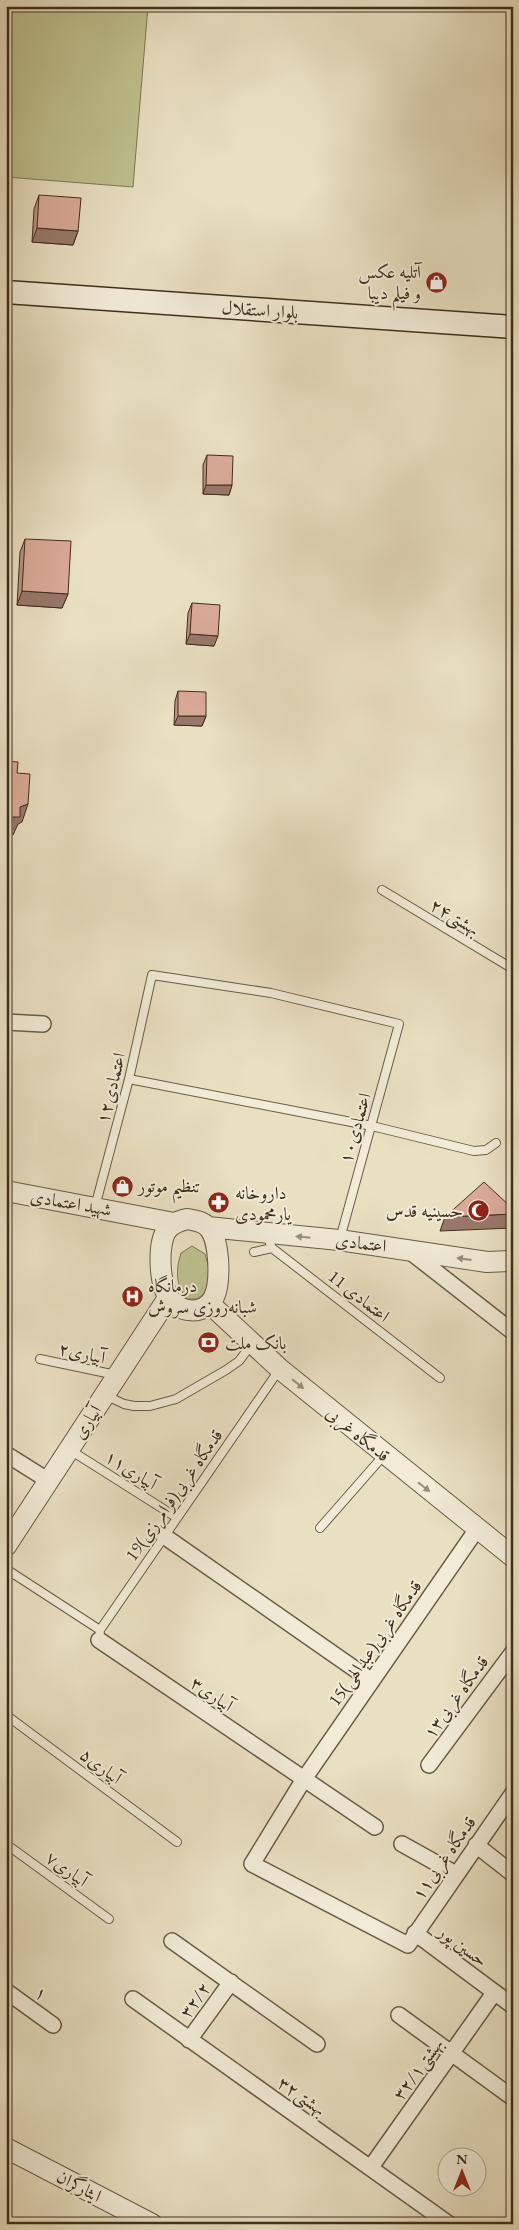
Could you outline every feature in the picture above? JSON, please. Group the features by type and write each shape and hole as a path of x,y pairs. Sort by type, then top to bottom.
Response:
{"main road":[{"name":"بلوار استقلال","path":"6,292 513,327"}],"street":[{"path":"6,1022 43,1024"},
{"name":"شهید اعتمادی","path":"6,1191 174,1223"},
{"path":"137,1215 161,1243"},
{"path":"187,1219 197,1221 208,1227 214,1238 218,1267 215,1296 210,1304 201,1309 189,1310 176,1305 168,1298 161,1264 161,1243 167,1230 174,1223 187,1219"},
{"name":"اعتمادی","path":"208,1227 269,1240 339,1240 487,1262 513,1261"},
{"path":"407,1249 513,1332"},
{"name":"آبیاری","path":"6,1546 168,1298"},
{"name":"قدمگاه غربی","path":"210,1304 280,1369 384,1455 513,1557"},
{"path":"6,1454 49,1481"},
{"name":"15قدمگاه غربی(عبدالهی)","path":"252,1864 304,1780 477,1528"},
{"path":"164,1536 372,1681"},
{"name":"آبیاری۳","path":"99,1635 304,1780 375,1827"},
{"name":"قدمگاه غربی۱۳","path":"430,1765 513,1652"},
{"name":"قدمگاه غربی۱۱","path":"411,1939 513,1793"},
{"path":"402,1844 456,1874"},
{"path":"476,1845 513,1874"},
{"name":"حسین پور","path":"252,1864 411,1939 513,2006"},
{"path":"172,1941 316,2044"},
{"name":"۳۲/۲","path":"189,2040 231,1982"},
{"name":"۱","path":"6,1991 53,2025"},
{"name":"بهشتی۳۲/۱","path":"371,2167 494,1993"},
{"name":"بهشتی۳۲","path":"133,1999 449,2224"},
{"path":"399,2015 513,2098"},
{"name":"ایثارگران","path":"6,2148 152,2224"}],"lane":[{"name":"۲۴بهشتی","path":"382,890 513,969"},
{"name":"اعتمادی۱۲","path":"94,1207 129,1079 152,975 271,993 399,1024"},
{"name":"اعتمادی۱۰","path":"339,1240 399,1024"},
{"path":"129,1079 372,1126 474,1151 486,1150 496,1143"},
{"path":"254,1252 269,1240"},
{"name":"11 اعتمادی","path":"269,1240 440,1378"},
{"path":"104,1395 124,1404 134,1406 150,1406 176,1399 239,1361 252,1343"},
{"name":"آبیاری۲","path":"40,1360 118,1375"},
{"name":"19قدمگاه غربی(فرامرزی)","path":"99,1635 176,1517 280,1369"},
{"name":"آبیاری۱۱","path":"69,1449 176,1517"},
{"path":"320,1528 384,1455"},
{"name":"آبیاری۳","path":"6,1569 99,1635"},
{"name":"آبیاری۵","path":"6,1715 177,1842"},
{"name":"آبیاری۷","path":"6,1844 110,1918"}],"green space":[{"path":"6,6 148,6 133,187 6,177"},
{"path":"192,1246 205,1254 210,1272 206,1292 197,1299 187,1299 180,1288 178,1265 181,1253"}],"building":[{"path":"39,195 81,198 78,231 37,228"},
{"path":"207,455 233,456 232,485 206,485"},
{"path":"25,539 71,541 68,594 22,591"},
{"path":"192,603 220,605 218,636 190,634"},
{"path":"178,691 206,692 206,716 178,716"},
{"path":"6,761 18,762 17,773 30,774 28,804 20,807 20,817 6,817"},
{"path":"484,1182 513,1209 513,1214 445,1217"}],"place":[{"name":"آتلیه عکس و فیلم دیبا","path":"437,282"},
{"name":"تنظیم موتور","path":"122,1186"},
{"name":"داروخانه یارمحمودی","path":"219,1203"},
{"name":"حسینیه قدس","path":"479,1211"},
{"name":"درمانگاه شبانه‌روزی سروش","path":"132,1296"},
{"name":"بانک ملت","path":"209,1343"}]}
